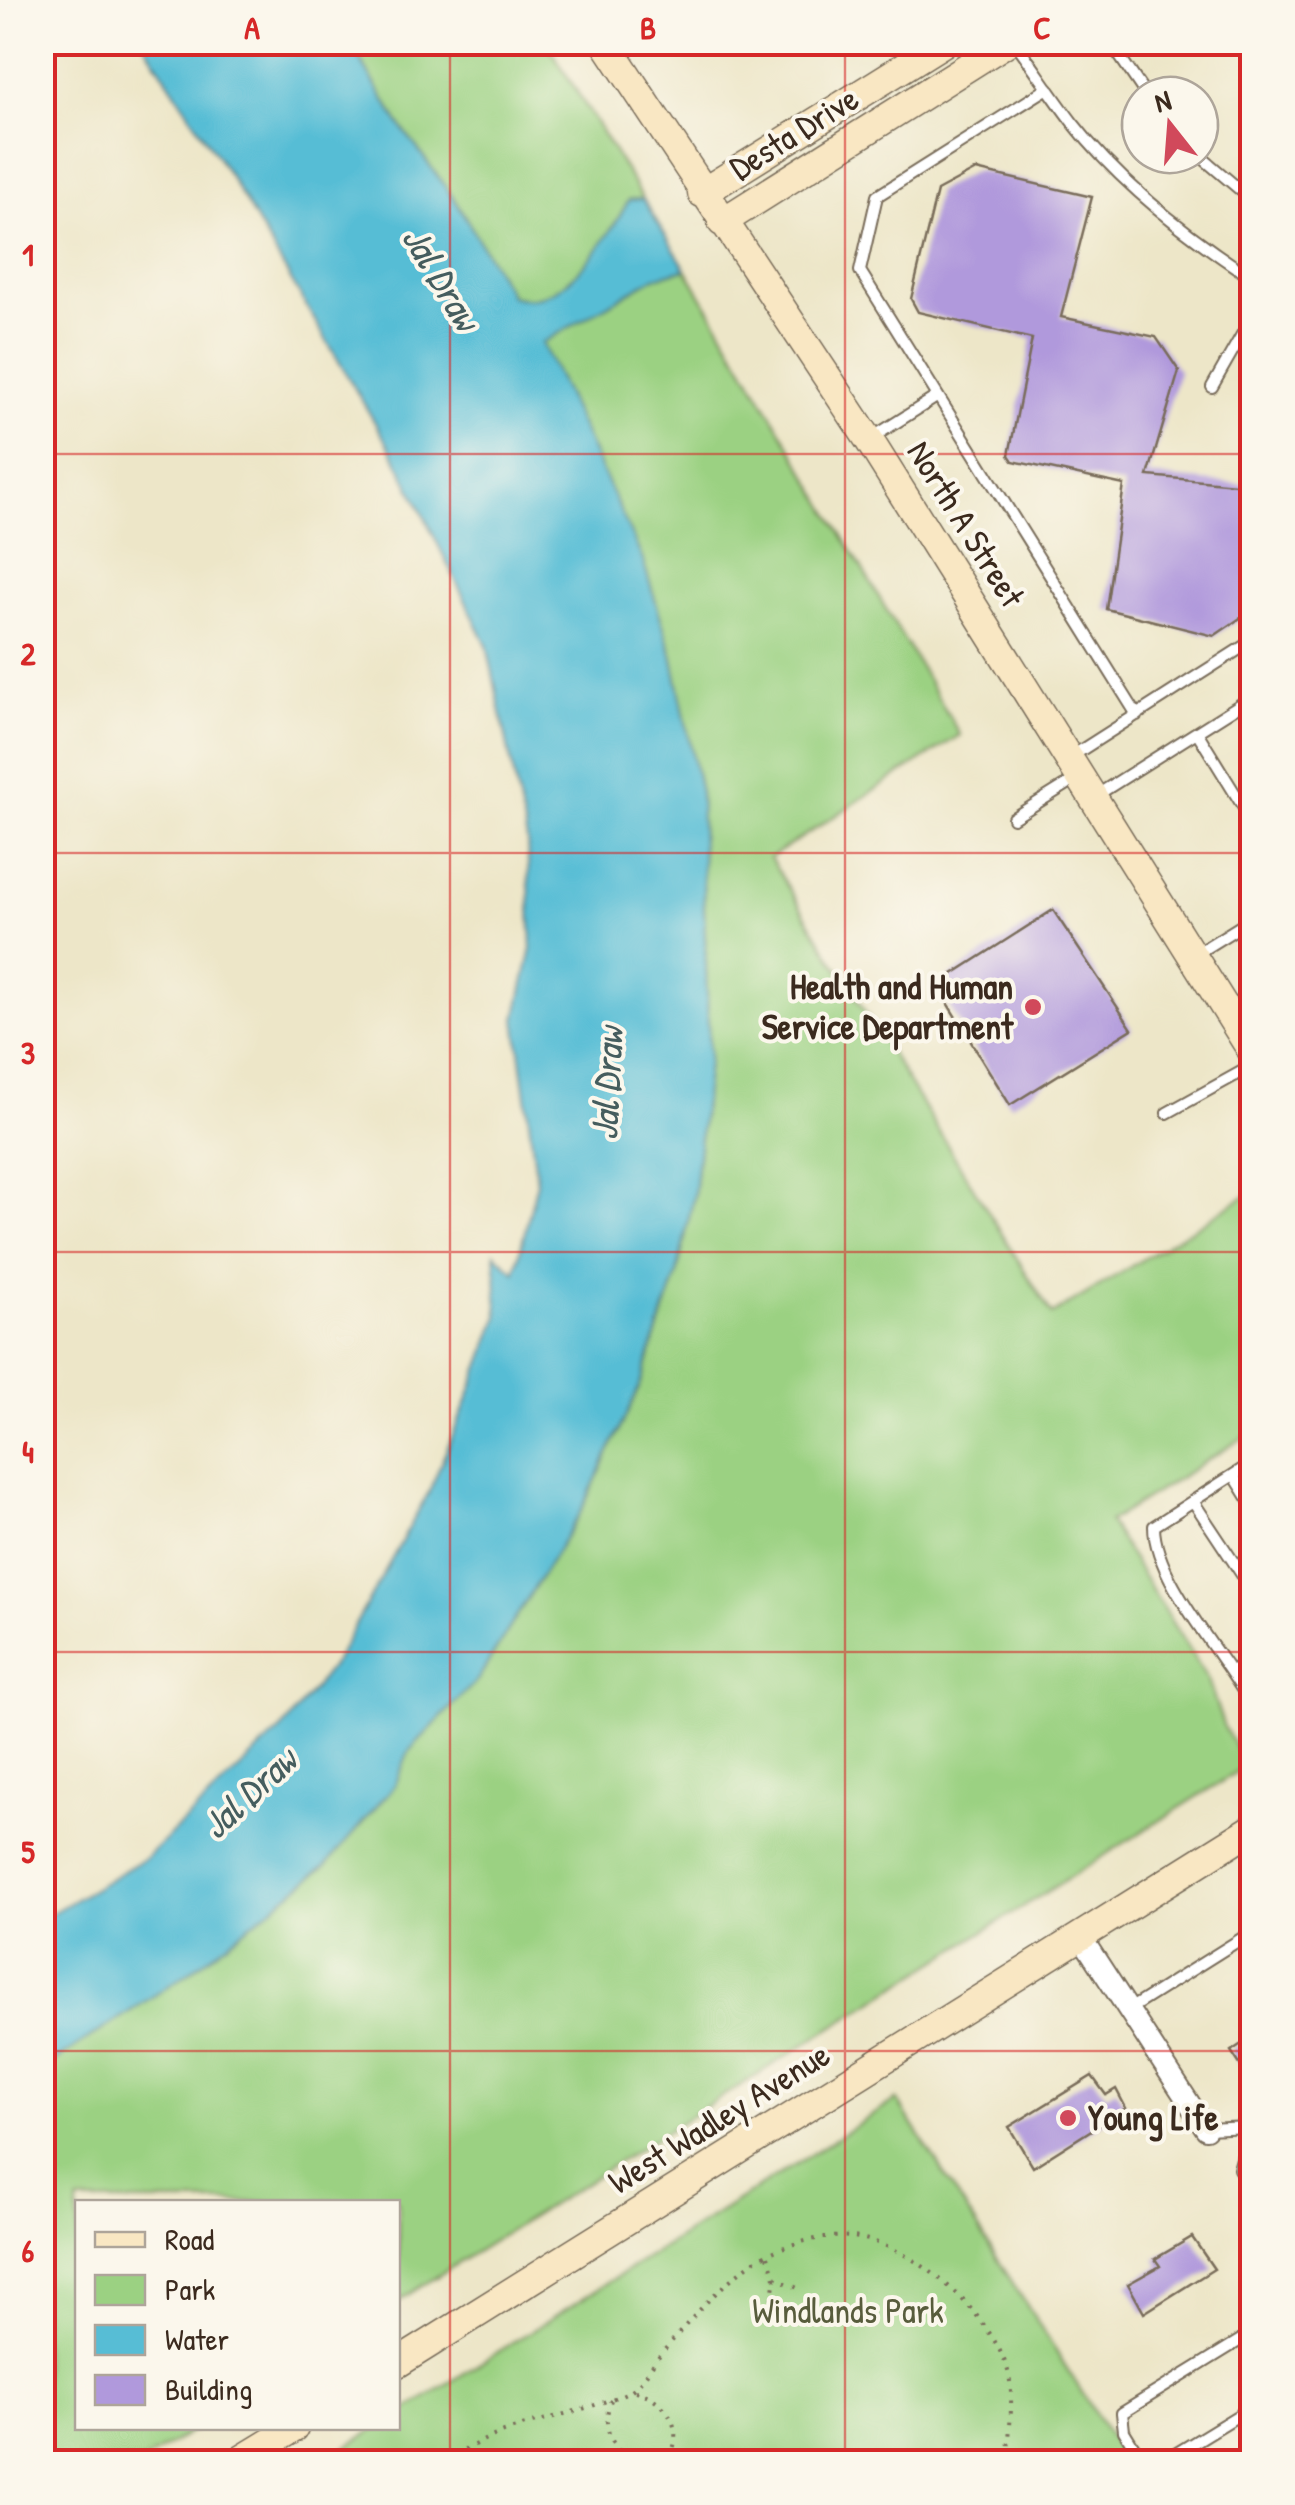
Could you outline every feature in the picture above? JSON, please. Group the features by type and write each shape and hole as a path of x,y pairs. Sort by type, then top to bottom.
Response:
{"main road":[{"name":"North A Street","path":"605,42 869,440 1252,1051"},
{"name":"Desta Drive","path":"702,192 944,42"},
{"name":"Desta Drive","path":"722,222 1007,42"},
{"name":"West Wadley Avenue","path":"400,2362 1250,1834"},
{"path":"238,2462 291,2430"}],"street":[{"path":"1081,1937 1206,2129"}],"lane":[{"path":"1015,42 1075,126 1140,192 1199,243 1252,278"},
{"path":"1110,42 1132,75"},
{"path":"1048,88 877,196 860,271 1136,715"},
{"path":"1220,173 1252,200"},
{"path":"1212,387 1252,318"},
{"path":"869,440 938,396"},
{"path":"1080,777 1136,715 1252,641"},
{"path":"1013,818 1080,777 1197,732 1252,697"},
{"path":"1197,732 1252,821"},
{"path":"1193,956 1252,918"},
{"path":"1167,1113 1252,1066"},
{"path":"1252,1462 1154,1526 1154,1543 1170,1576 1252,1706"},
{"path":"1234,1475 1252,1504"},
{"path":"1193,1501 1252,1590"},
{"path":"1232,1671 1252,1658"},
{"path":"1128,2010 1252,1932"},
{"path":"1206,2129 1250,2124 1239,2168 1252,2190"},
{"path":"1144,2462 1124,2430 1122,2413 1252,2333"},
{"path":"1162,2462 1252,2407"}],"path":[{"path":"448,2462 456,2460 474,2442 503,2430 611,2400 632,2390 710,2296 768,2256 826,2238 855,2237 888,2248 942,2280 971,2307 1009,2373 1008,2462"},
{"path":"768,2256 775,2278 770,2309"},
{"path":"775,2278 800,2290"},
{"path":"632,2390 658,2400 671,2416 676,2443 666,2462"},
{"path":"611,2400 606,2416 610,2438 634,2462"}],"green space":[{"path":"350,43 547,43 643,199 629,200 596,252 565,283 548,294 530,298 511,296 457,203 398,122"},
{"path":"686,269 960,735 770,858 1052,1315 1252,1192 1252,1432 1109,1522 1208,1680 1223,1725 1246,1766 400,2300 400,2200 75,2200 75,2430 194,2430 142,2462 43,2462 43,2069 191,1971 325,1866 395,1785 409,1751 478,1679 580,1513 639,1388 677,1274 694,1194 709,1053 700,793 672,654 642,558 542,343 655,277"},
{"name":"Windlands Park","path":"897,2100 1126,2462 322,2462 374,2430 400,2430 400,2414"}],"water":[{"name":"Jal Draw","path":"144,43 350,43 398,122 457,203 511,296 530,298 548,294 565,283 596,252 629,200 643,199 686,269 655,277 542,343 642,558 672,654 700,793 709,1053 694,1194 677,1274 639,1388 580,1513 478,1679 409,1751 395,1785 325,1866 191,1971 43,2069 43,1918 147,1857 284,1727 335,1661 429,1492 498,1318 495,1253 515,1272 537,1182 516,1019 532,948 527,840 487,645 397,460 231,178"}],"building":[{"path":"976,170 1092,197 1061,317 1156,337 1179,371 1148,476 1246,485 1252,495 1252,610 1214,636 1106,609 1124,485 1013,461 1009,455 1032,339 918,312 911,299 937,191"},
{"name":"Health and Human Service Department","path":"1053,910 1132,1029 1010,1105 936,985"},
{"path":"1252,2037 1252,2083 1231,2051"},
{"name":"Young Life","path":"1092,2076 1106,2095 1116,2089 1126,2108 1033,2167 1009,2127"},
{"path":"1192,2237 1214,2269 1144,2313 1128,2284 1160,2266 1155,2259"}],"place":[{"name":"Health and Human Service Department","path":"1033,1007"},
{"name":"Young Life","path":"1068,2118"}]}
